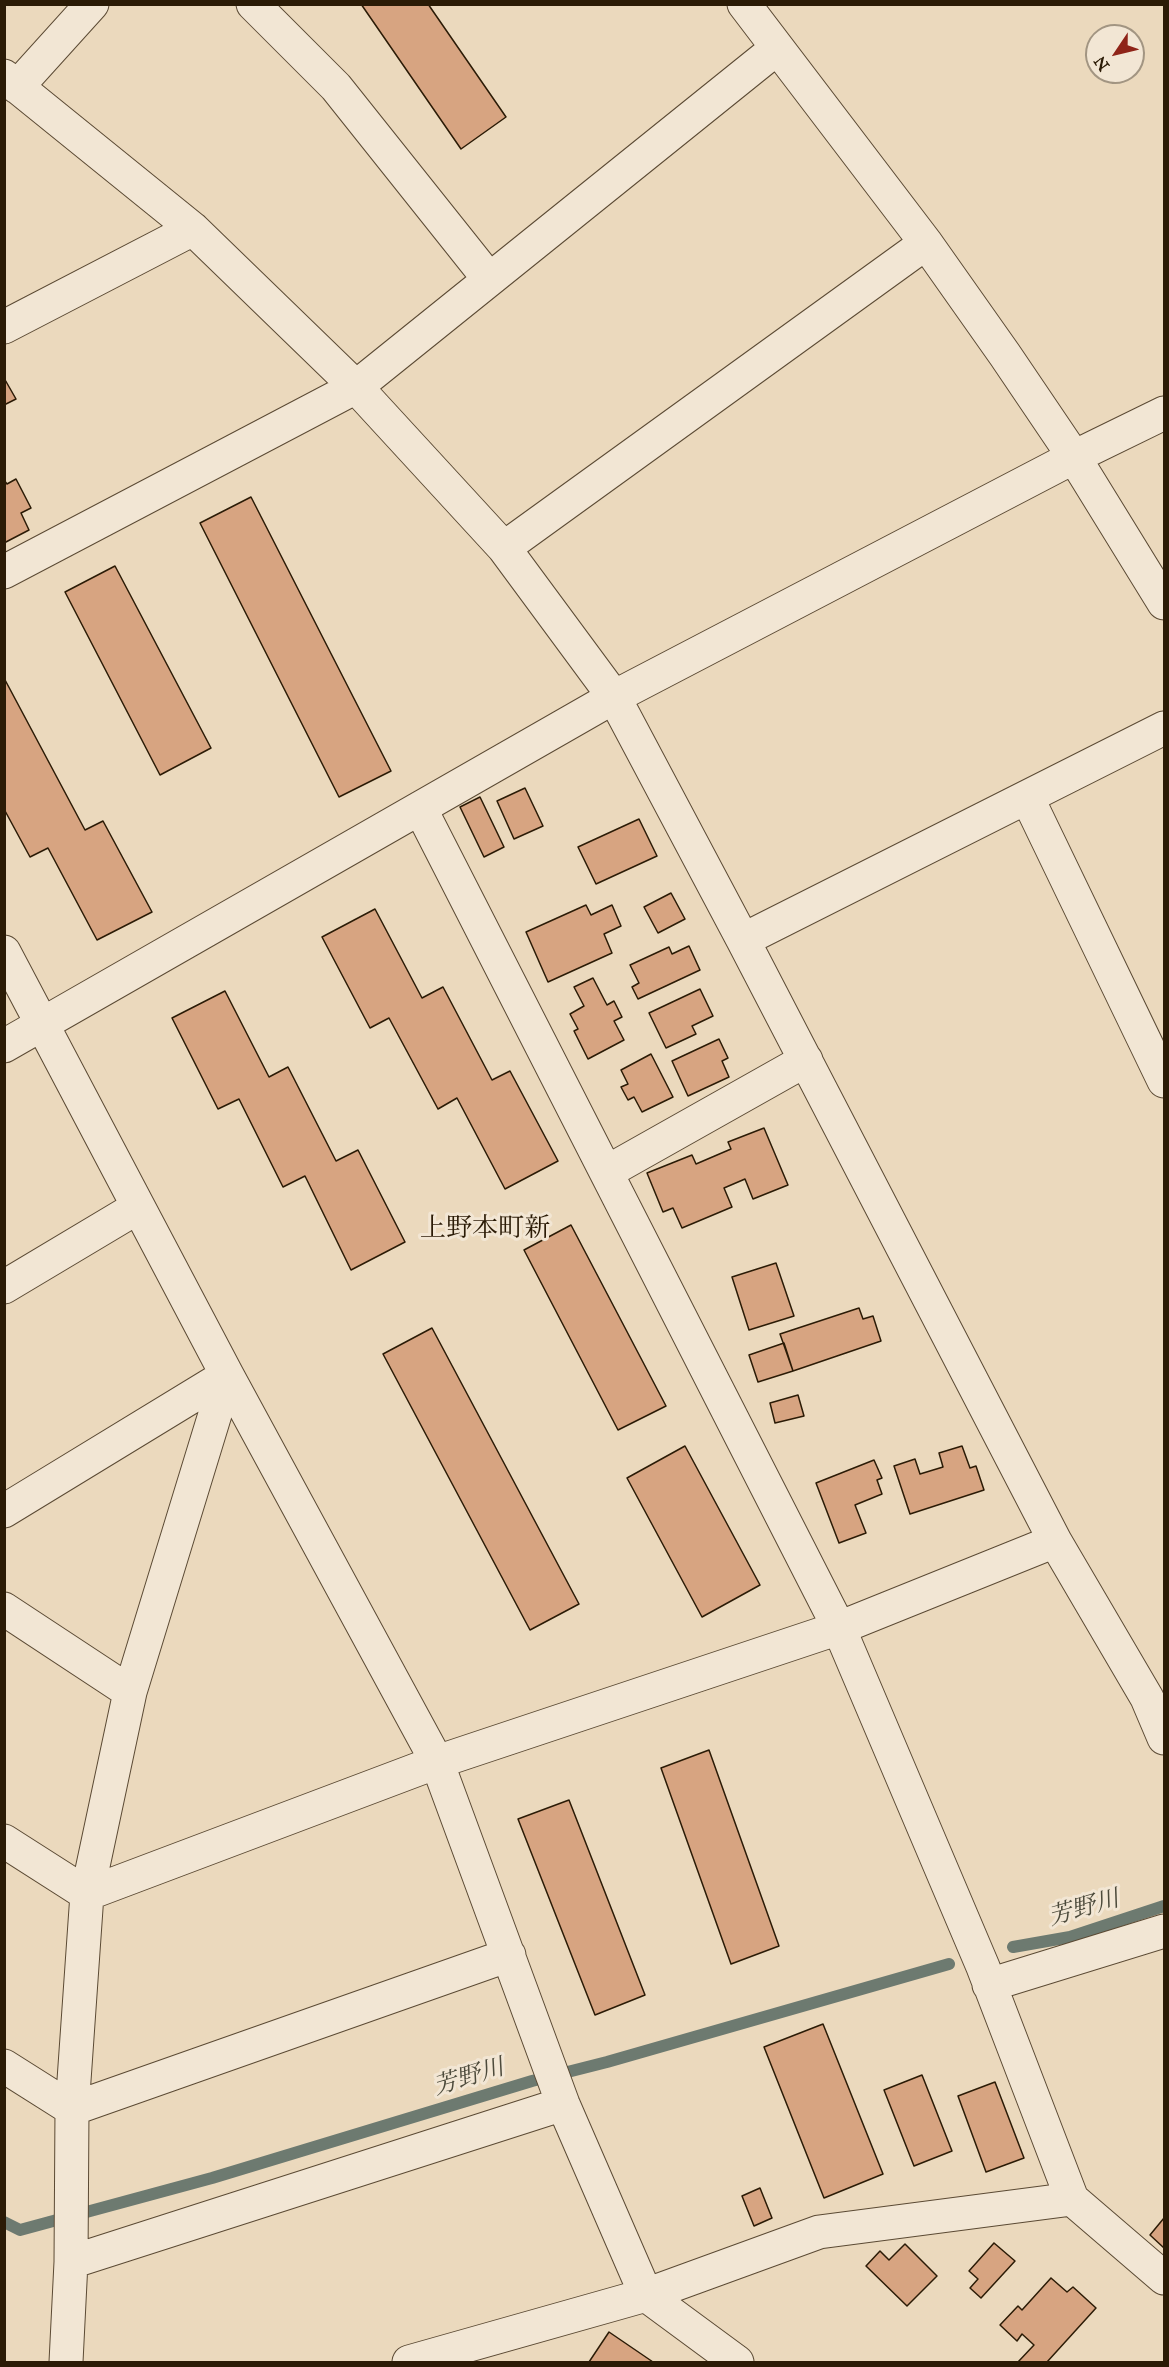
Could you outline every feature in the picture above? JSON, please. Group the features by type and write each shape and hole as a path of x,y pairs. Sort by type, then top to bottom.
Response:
{"street":[{"path":"92,4 11,81 193,229 356,387 504,548 614,697 806,1060 1055,1541 1156,1695 1164,1738"},
{"path":"253,4 336,87 489,279"},
{"path":"744,4 776,49 926,243 1005,355 1074,457 1164,603"},
{"path":"4,572 356,387 776,49"},
{"path":"4,327 193,229"},
{"path":"504,548 926,243"},
{"path":"4,1046 614,697 1074,457 1164,413"},
{"path":"743,940 1164,728"},
{"path":"1028,797 1164,1081"},
{"path":"420,808 839,1628 989,1985 1072,2199 1164,2278"},
{"path":"4,952 227,1375 437,1762 563,2104 646,2295 737,2362"},
{"path":"607,1172 806,1060"},
{"path":"4,1287 138,1207"},
{"path":"4,1511 227,1375"},
{"path":"66,2362 71,2262 72,2109 87,1894 130,1692 227,1375"},
{"path":"87,1894 437,1762 839,1628 1055,1541"},
{"path":"4,1609 130,1692"},
{"path":"4,1841 87,1894"},
{"path":"989,1985 1164,1931"},
{"path":"72,2109 509,1955"},
{"path":"4,2066 72,2109"},
{"path":"71,2262 563,2104"},
{"path":"409,2362 646,2295 819,2232 1072,2199"}],"building":[{"path":"361,4 428,4 506,117 461,149"},
{"path":"4,378 16,399 4,405"},
{"path":"16,479 31,508 21,513 29,530 4,543 4,480 7,484"},
{"path":"251,497 391,771 339,797 200,523"},
{"path":"115,566 211,748 160,775 65,592"},
{"path":"4,678 85,830 103,821 152,912 97,940 48,848 30,857 4,809"},
{"path":"525,788 543,826 514,839 497,801"},
{"path":"480,797 504,847 484,857 460,807"},
{"path":"639,819 657,856 596,884 578,847"},
{"path":"671,893 685,919 658,933 644,907"},
{"path":"586,905 591,915 612,905 621,926 604,934 612,953 548,982 526,932"},
{"path":"375,909 422,998 443,987 492,1080 510,1071 558,1161 505,1189 457,1098 438,1109 389,1018 370,1028 322,937"},
{"path":"689,946 700,970 638,999 632,987 639,983 630,965 669,947 672,954"},
{"path":"593,978 607,1005 614,1001 622,1017 614,1021 624,1040 588,1059 574,1031 578,1029 570,1014 584,1006 574,987"},
{"path":"700,989 713,1016 692,1026 696,1034 666,1048 649,1013"},
{"path":"225,991 269,1077 288,1067 336,1161 358,1150 405,1242 351,1270 305,1176 283,1187 239,1099 218,1109 172,1018"},
{"path":"719,1039 728,1058 722,1061 729,1077 688,1096 672,1061"},
{"path":"651,1054 673,1097 642,1112 634,1097 628,1100 621,1087 628,1084 621,1070"},
{"path":"764,1128 788,1185 753,1199 745,1179 724,1188 732,1207 682,1228 673,1208 663,1212 647,1173 692,1155 696,1164 731,1149 728,1142"},
{"path":"571,1225 666,1406 618,1430 524,1250"},
{"path":"776,1263 794,1316 749,1330 732,1277"},
{"path":"859,1308 863,1319 873,1316 881,1341 793,1371 780,1334"},
{"path":"432,1328 579,1604 530,1630 383,1354"},
{"path":"784,1343 793,1371 758,1382 749,1355"},
{"path":"798,1395 804,1416 775,1423 770,1403"},
{"path":"685,1446 760,1585 702,1617 627,1478"},
{"path":"962,1446 970,1468 976,1466 984,1490 910,1514 894,1466 915,1459 920,1474 943,1467 939,1453"},
{"path":"874,1460 882,1478 877,1480 882,1494 855,1505 866,1533 839,1543 816,1483"},
{"path":"709,1750 779,1946 731,1964 661,1768"},
{"path":"569,1800 645,1995 595,2015 518,1819"},
{"path":"823,2024 883,2174 824,2198 764,2047"},
{"path":"922,2075 952,2151 914,2166 884,2090"},
{"path":"995,2082 1024,2158 986,2172 958,2096"},
{"path":"760,2188 772,2218 754,2226 742,2196"},
{"path":"1164,2218 1164,2248 1150,2235"},
{"path":"994,2243 1015,2261 981,2298 970,2288 978,2279 969,2271"},
{"path":"905,2244 937,2276 907,2306 866,2266 880,2251 889,2260"},
{"path":"1051,2278 1067,2292 1073,2287 1096,2308 1047,2362 1018,2362 1034,2345 1022,2334 1017,2341 1000,2325 1018,2306 1022,2310"},
{"path":"609,2332 653,2362 589,2362"}],"waterway":[{"name":"芳野川","path":"1013,1947 1070,1937 1164,1906"},
{"name":"芳野川","path":"4,2222 20,2230 212,2178 532,2081 607,2062 949,1964"}],"district":[{"name":"上野本町新","path":"485,1230"}]}
